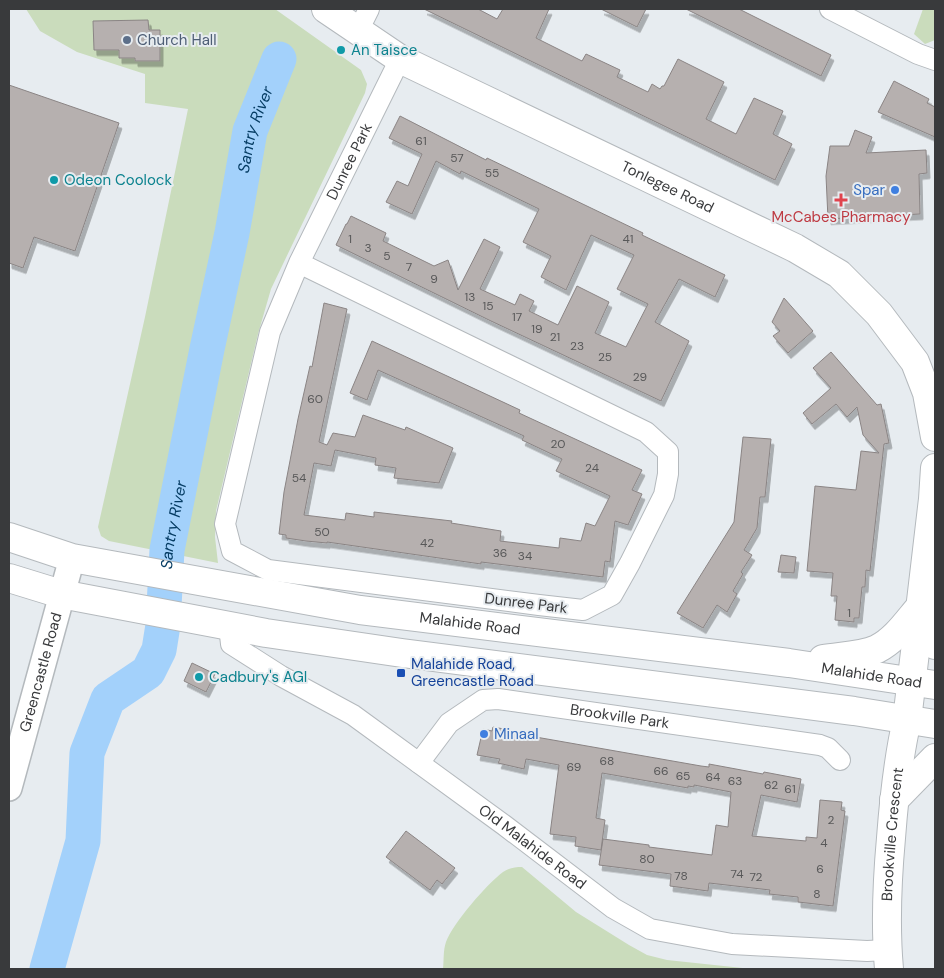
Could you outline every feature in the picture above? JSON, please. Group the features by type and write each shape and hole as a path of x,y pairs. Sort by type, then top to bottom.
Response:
{"main road":[{"name":"Tonlegee Road","path":"326,9 364,20 400,59 795,248 839,274 879,314 915,362 927,393 935,437"},
{"path":"907,720 924,683 919,608 933,499 935,468"},
{"name":"Malahide Road","path":"9,537 72,558 360,610 789,662 924,683"},
{"path":"9,578 61,594 229,626 374,649 854,711 935,724"},
{"path":"919,608 935,645"},
{"path":"789,662 855,655 877,649 903,628 919,608"},
{"name":"Brookville Crescent","path":"888,960 886,902 894,800 900,750 907,720"},
{"path":"894,800 935,758"}],"street":[{"path":"830,9 858,15 918,54 935,60"},
{"name":"Dunree Park","path":"299,263 646,432 668,452 668,474 664,495 612,595 583,610 539,605 268,570 232,551 226,524 270,332 299,263 400,59"},
{"name":"Greencastle Road","path":"9,788 72,558"},
{"name":"Old Malahide Road","path":"229,626 231,644 282,676 353,715 419,762 613,908 650,929 732,944 867,951 888,960"},
{"name":"Brookville Park","path":"419,762 449,723 483,700 498,699 820,745 828,748 840,760"}],"green space":[{"path":"26,9 275,9 361,70 367,84 365,93 271,289 258,334 216,511 215,537 218,563 109,541 101,536 98,527 145,317 188,109 145,103 145,74 77,52 40,31"},
{"path":"923,9 935,9 935,40 925,44 914,34"},
{"path":"522,867 576,912 647,955 667,960 752,969 443,969 446,942 463,915 480,894 503,872 512,868"}],"building":[{"path":"424,9 478,9 497,19 503,9 549,9 536,38 582,61 586,54 620,70 617,77 648,92 652,84 660,89 664,86 678,59 724,82 706,119 736,134 754,98 783,111 773,134 792,144 775,180"},
{"path":"601,9 646,9 637,27"},
{"path":"686,9 739,9 831,55 821,76"},
{"name":"Church Hall","path":"148,20 149,30 160,30 160,61 135,61 135,58 119,58 119,50 94,50 93,21"},
{"path":"894,81 929,99 927,103 935,107 935,137 878,112"},
{"name":"Odeon Coolock","path":"9,85 119,123 75,251 34,237 23,268 9,263"},
{"path":"400,116 486,160 487,158 643,233 642,235 725,275 715,297 679,279 655,322 689,341 661,401 336,245 351,216 386,233 383,241 434,266 448,260 458,290 484,239 500,247 480,289 515,305 520,294 534,301 529,311 558,325 577,286 609,302 595,333 626,347 648,304 617,289 634,255 591,235 566,290 541,277 551,256 523,242 539,209 461,171 460,174 436,161 412,214 386,202 397,181 408,186 422,154 389,138"},
{"path":"855,130 872,137 866,153 926,150 927,173 919,174 920,214 828,219 826,176 830,146 849,146"},
{"path":"784,298 813,331 788,353 773,336 780,331 772,322"},
{"path":"324,303 347,309 319,442 327,445 333,433 355,437 363,415 405,430 406,427 453,448 439,483 394,478 396,468 375,465 376,458 335,450 331,466 314,463 304,515 345,520 346,513 374,517 374,512 452,521 451,523 501,531 500,541 559,548 560,538 581,541 586,523 595,526 610,496 556,471 562,459 522,440 524,436 378,370 367,400 350,393 372,341 520,410 519,413 642,470 632,490 642,494 628,525 615,521 610,562 605,561 603,577 481,562 481,564 327,542 306,541 286,538 286,535 279,534 284,492 298,419 310,366 312,367"},
{"path":"831,352 877,405 881,404 889,443 884,444 870,571 866,570 865,587 862,587 859,618 854,618 854,622 835,620 837,596 831,596 833,573 807,571 815,486 856,490 861,451 879,453 863,435 857,407 847,417 836,404 812,424 803,413 831,388 813,368"},
{"path":"743,437 771,439 765,497 760,497 757,528 744,550 752,555 741,572 743,574 733,591 737,594 727,612 717,605 703,628 677,613 734,522"},
{"path":"781,555 796,557 794,573 778,572"},
{"name":"Cadbury's AGI","path":"192,663 215,674 206,692 184,681"},
{"path":"493,727 531,734 530,736 701,766 709,767 709,764 801,779 797,802 761,795 752,836 806,841 806,837 817,838 820,800 842,802 841,810 845,811 833,906 798,902 798,897 769,894 770,890 709,883 708,891 670,886 671,874 599,865 603,839 712,855 716,825 728,827 731,792 694,785 694,787 688,786 688,788 602,773 596,818 605,820 601,850 575,846 576,837 550,834 559,765 526,759 524,769 498,763 500,759 477,755 483,729 492,731"},
{"path":"406,831 455,868 442,884 437,880 430,890 386,857"}],"waterway":[{"name":"Santry River","path":"47,969 83,841 87,753 108,699 148,672 159,650 163,625 167,550 232,233 250,131 279,59"}],"place":[{"name":"Church Hall","path":"127,40"},
{"name":"An Taisce","path":"341,50"},
{"name":"Odeon Coolock","path":"54,180"},
{"name":"Spar","path":"895,190"},
{"name":"McCabes Pharmacy","path":"841,200"},
{"name":"Malahide Road, Greencastle Road","path":"401,673"},
{"name":"Cadbury's AGI","path":"199,677"},
{"name":"Minaal","path":"484,734"}]}
